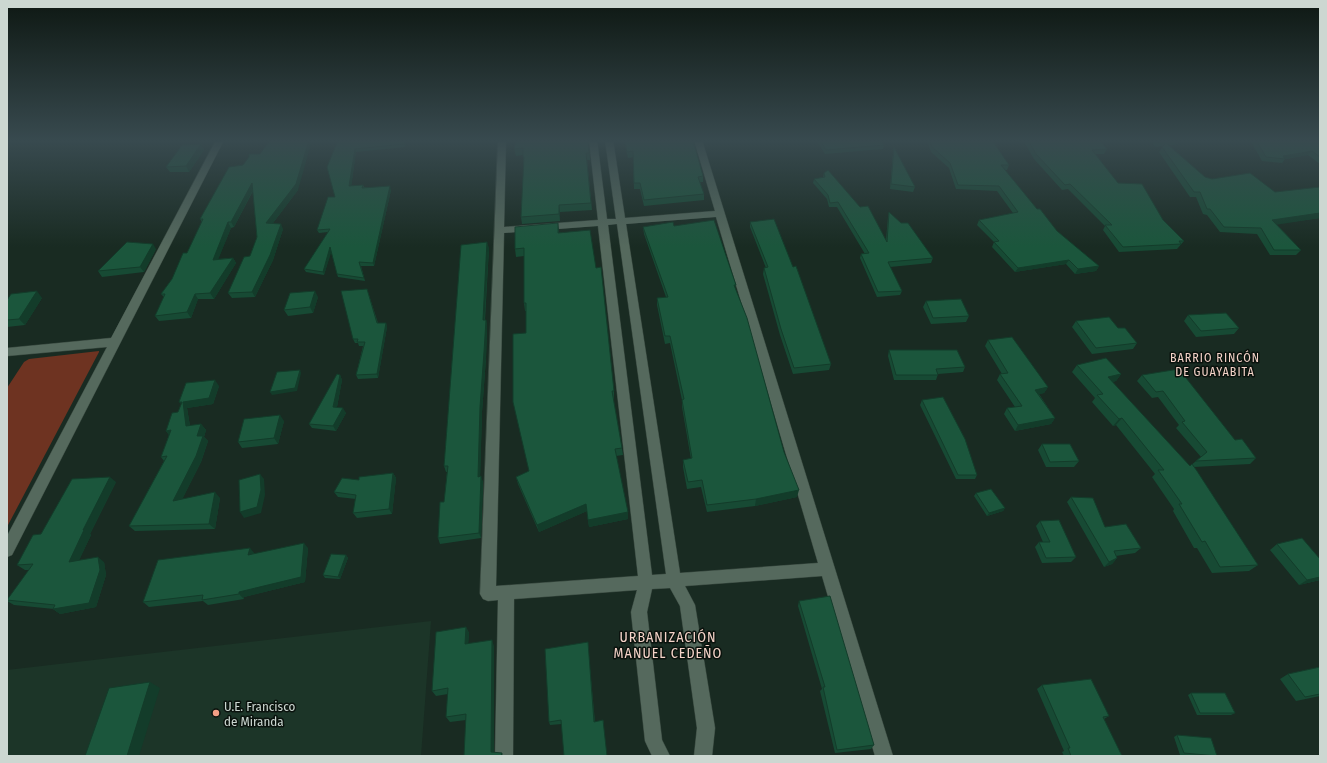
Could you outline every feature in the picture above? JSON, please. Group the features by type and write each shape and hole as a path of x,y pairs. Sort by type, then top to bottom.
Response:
{"street":[{"path":"7,550 201,176"},
{"path":"501,176 488,594 827,569"},
{"path":"597,176 646,583 639,612 654,741 661,756"},
{"path":"614,176 674,581 687,605 706,728 703,756"},
{"path":"709,176 884,756"},
{"path":"499,230 720,214"},
{"path":"7,352 115,342"},
{"path":"504,756 506,593"}],"shaded area":[{"path":"99,351 7,527 7,388 24,362 29,359"},
{"name":"U.E. Francisco de Miranda","path":"431,621 421,756 7,756 7,670"}],"building":[{"path":"224,176 298,176 296,184 266,223 281,224 270,255 252,292 228,293 244,257 250,256 257,237 252,183 231,222 228,222 213,260 233,258 210,293 195,294 187,312 155,316 165,294 161,294 172,279 183,253 187,253 203,219 200,219"},
{"path":"329,176 351,176 349,186 363,185 362,188 390,186 373,263 359,262 364,278 337,274 330,247 323,272 304,269 330,229 317,230 328,197 335,197"},
{"path":"523,176 588,176 591,203 559,205 559,214 521,217"},
{"path":"634,176 703,176 698,177 704,194 644,200 640,183 634,183"},
{"path":"825,176 833,176 860,207 868,206 887,242 889,212 901,223 908,223 933,258 888,262 902,291 878,292 861,254 869,253 838,202 830,203 828,195 814,179 825,177"},
{"path":"892,176 909,176 915,187 891,184"},
{"path":"955,176 1010,176 1037,209 1040,209 1057,231 1099,266 1078,269 1069,260 1018,268 994,242 999,241 979,220 1018,212 999,186 958,185"},
{"path":"1056,176 1112,176 1118,183 1142,184 1163,220 1184,241 1179,241 1181,244 1123,247 1105,225 1112,225 1070,184 1065,185"},
{"path":"1182,176 1203,176 1212,179 1233,176 1253,176 1275,192 1320,187 1320,213 1272,220 1301,250 1274,250 1261,228 1224,227 1210,209 1207,209 1200,192 1194,192"},
{"path":"774,219 793,267 796,266 831,364 794,368 781,329 764,268 768,267 750,222"},
{"path":"714,220 736,285 734,285 747,318 784,452 799,490 756,499 707,505 702,480 688,482 683,460 692,458 682,400 684,399 670,336 665,336 657,298 668,297 643,227 673,222 674,226"},
{"path":"558,223 558,233 590,230 596,268 601,267 614,391 612,391 622,448 615,449 628,512 588,520 586,504 537,525 516,477 529,471 513,402 513,334 526,333 526,303 524,303 524,248 515,249 515,227"},
{"path":"127,242 153,244 140,267 98,271"},
{"path":"487,242 483,320 486,320 480,407 478,477 481,476 479,533 438,538 440,502 444,502 448,466 444,466 461,245"},
{"path":"367,289 377,323 386,323 377,374 356,375 365,342 357,342 358,339 353,339 341,291"},
{"path":"37,291 19,319 7,320 7,300 11,294"},
{"path":"315,291 310,307 284,310 290,293"},
{"path":"961,299 969,316 933,318 926,301"},
{"path":"1226,313 1239,328 1201,331 1188,315"},
{"path":"1109,317 1118,328 1125,328 1137,343 1096,348 1076,321"},
{"path":"1012,337 1048,387 1035,390 1055,418 1018,425 1007,408 1022,406 1000,374 1008,373 988,340"},
{"path":"889,350 957,350 965,367 936,369 938,375 896,375"},
{"path":"1106,358 1121,374 1108,377 1190,466 1192,464 1258,565 1220,567 1205,541 1202,542 1179,504 1182,504 1158,470 1164,470 1122,418 1119,419 1097,395 1103,394 1077,365"},
{"path":"1179,369 1235,440 1242,439 1256,458 1196,461 1207,452 1182,422 1185,421 1163,391 1156,392 1142,375"},
{"path":"300,370 295,388 270,392 277,372"},
{"path":"337,374 340,375 333,407 343,408 333,426 309,424"},
{"path":"215,380 209,398 183,402 186,426 201,424 197,436 203,436 196,456 173,501 215,492 209,524 129,526 167,456 161,457 171,430 166,431 172,413 178,412 182,402 179,402 186,383"},
{"path":"943,397 965,439 977,475 958,475 922,400"},
{"path":"280,415 274,438 238,442 244,419"},
{"path":"1042,444 1070,444 1079,461 1050,462"},
{"path":"393,473 389,509 353,513 356,495 334,492 342,478 359,480 359,477"},
{"path":"260,474 261,490 257,507 240,512 239,480"},
{"path":"110,477 83,530 69,562 98,557 100,570 89,603 53,609 55,605 7,600 33,564 17,565 33,535 41,534 72,479"},
{"path":"991,489 1005,508 989,513 976,493"},
{"path":"1071,497 1093,498 1105,527 1126,524 1141,548 1114,551 1117,558 1109,562"},
{"path":"1059,520 1076,557 1046,558 1039,542 1050,542 1040,521"},
{"path":"1302,538 1320,559 1320,577 1307,580 1277,544"},
{"path":"304,543 301,577 239,592 239,594 202,600 203,595 143,602 158,560 250,548 248,555"},
{"path":"331,554 346,555 338,577 323,575"},
{"path":"830,596 874,745 837,750 823,687 825,687 799,601"},
{"path":"466,627 465,644 492,640 491,752 502,753 501,756 464,756 466,714 446,717 448,688 432,691 436,632"},
{"path":"588,642 594,722 603,720 607,756 564,756 561,720 549,722 545,649"},
{"path":"1320,667 1320,694 1305,697 1288,674"},
{"path":"1091,679 1109,716 1103,717 1122,756 1071,756 1068,748 1070,748 1042,685"},
{"path":"150,682 127,756 85,756 109,688"},
{"path":"1191,693 1225,693 1235,713 1200,713"},
{"path":"1177,735 1211,738 1217,756 1184,753"}],"place":[{"name":"U.E. Francisco de Miranda","path":"216,713"}],"district":[{"name":"BARRIO RINCÓN DE GUAYABITA","path":"1215,365"},
{"name":"URBANIZACIÓN MANUEL CEDEÑO","path":"668,646"}]}
